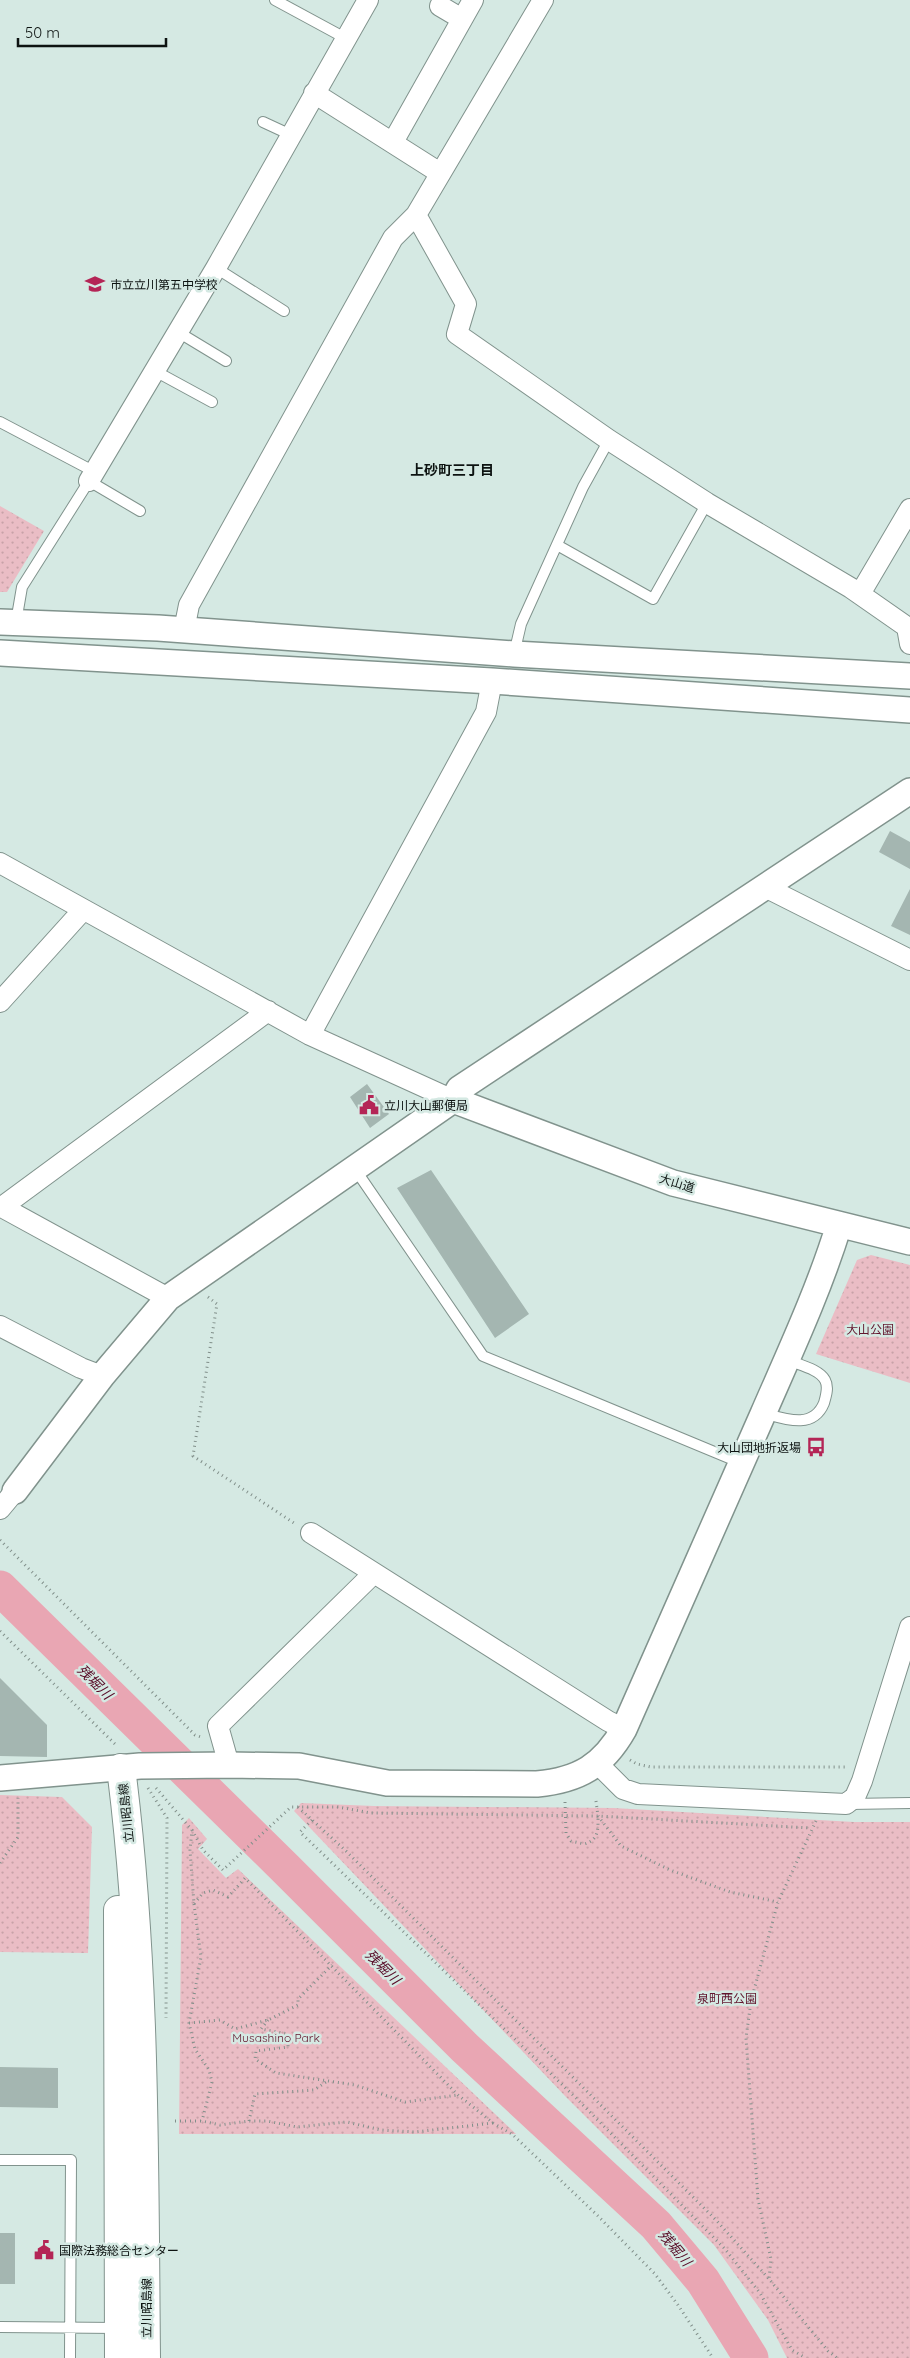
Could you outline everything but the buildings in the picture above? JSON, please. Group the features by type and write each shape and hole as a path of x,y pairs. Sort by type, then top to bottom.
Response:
{"main road":[{"name":"立川昭島線","path":"119,2358 117,2063 119,1822 133,1766"},
{"name":"立川昭島線","path":"133,1766 128,1820 142,2019 146,2358"}],"street":[{"path":"92,477 216,268 368,0"},
{"path":"392,142 473,0"},
{"path":"184,630 189,605 393,238 416,215 543,0"},
{"path":"440,6 462,19"},
{"path":"314,94 440,173"},
{"path":"416,215 466,304 457,334 609,440 707,502 860,594 907,627 910,644"},
{"path":"860,594 910,509"},
{"path":"8,622 158,628 514,654 910,676"},
{"path":"137,661 156,653 161,640 158,628"},
{"path":"0,653 492,681 910,710"},
{"path":"310,1035 486,712 492,681"},
{"path":"8,1500 102,1376 168,1298 453,1100 459,1089 910,791"},
{"path":"0,863 310,1035 453,1100"},
{"path":"765,887 910,960"},
{"path":"0,1002 83,910"},
{"path":"168,1298 1,1207 268,1011"},
{"name":"大山道","path":"453,1100 674,1183 910,1242"},
{"path":"9,1785 133,1766 225,1765 299,1766 387,1783 537,1784 567,1780 598,1764 613,1748 624,1729 788,1360 830,1255 839,1225"},
{"path":"0,1326 81,1368 102,1376"},
{"path":"311,1534 624,1729"},
{"path":"225,1765 218,1726 374,1574"},
{"path":"598,1764 623,1789 638,1794 846,1804 855,1797 866,1767 910,1627"}],"lane":[{"path":"275,0 347,39"},
{"path":"263,122 290,135"},
{"path":"216,268 284,311"},
{"path":"178,332 226,361"},
{"path":"155,371 212,402"},
{"path":"0,422 92,477 140,511"},
{"path":"514,654 521,624 584,488 609,440"},
{"path":"8,622 22,587 92,477"},
{"path":"557,545 653,599 707,502"},
{"path":"355,1168 482,1356 742,1463"},
{"path":"763,1413 797,1421 811,1420 820,1411 827,1394 825,1380 815,1371 788,1360"},
{"path":"846,1804 910,1803"},
{"path":"0,2160 71,2160 70,2358"},
{"path":"0,2327 119,2328"}],"path":[{"path":"191,1282 217,1304 193,1456 311,1534"},
{"path":"0,1540 195,1735"},
{"path":"0,1631 133,1766 167,1818"},
{"path":"628,1758 637,1764 651,1767 866,1767"},
{"path":"0,1863 18,1837 9,1785"},
{"path":"155,1787 192,1830 203,1850 223,1870 291,1807 338,1807 371,1812 598,1816 811,1828"},
{"path":"564,1802 564,1816 568,1837 572,1841 584,1844 595,1838 598,1833 596,1801"},
{"path":"298,1807 345,1850 716,2220 769,2279 828,2351 837,2358"},
{"path":"769,2279 771,2259 758,2199 746,2038 751,2001 778,1902 811,1828 822,1813"},
{"path":"598,1816 621,1846 670,1870 730,1892 778,1902"},
{"path":"312,1820 300,1832 576,2098 725,2249 760,2293 792,2350 806,2358"},
{"path":"192,1830 190,1850 200,1957 189,2023 195,2049 208,2070 212,2082 202,2121"},
{"path":"194,1904 204,1893 213,1890 228,1897 245,1878 458,2095 493,2123 512,2134 597,2215 654,2274 714,2358"},
{"path":"189,2023 220,2020 235,2029 268,2020 298,2005 298,1999 332,1965"},
{"path":"268,2020 261,2029 288,2034 288,2047 256,2051 255,2059 276,2073 355,2085 404,2102 458,2095"},
{"path":"249,2121 255,2094 314,2090 326,2082"},
{"path":"175,2121 202,2121 220,2125 249,2121 267,2121 297,2127 347,2122 381,2130 415,2132 493,2123"}],"green space":[{"path":"0,506 44,531 7,592 0,592"},
{"name":"大山公園","path":"871,1255 910,1265 910,1383 816,1354 857,1260"},
{"path":"0,1795 62,1797 92,1827 88,1953 0,1952"},
{"name":"泉町西公園","path":"301,1803 374,1806 614,1808 854,1822 910,1822 910,2358 787,2358 768,2320 714,2245 565,2096 294,1811"},
{"name":"Musashino Park","path":"189,1818 207,1839 198,1849 226,1878 238,1869 516,2134 179,2134 182,1825"}],"waterway":[{"name":"残堀川","path":"0,1588 464,2047 656,2225 703,2281 751,2358"}],"place":[{"name":"市立立川第五中学校","path":"95,284"},
{"name":"立川大山郵便局","path":"369,1105"},
{"name":"大山団地折返場","path":"816,1447"},
{"name":"国際法務総合センター","path":"44,2250"}],"district":[{"name":"上砂町三丁目","path":"452,470"}]}
